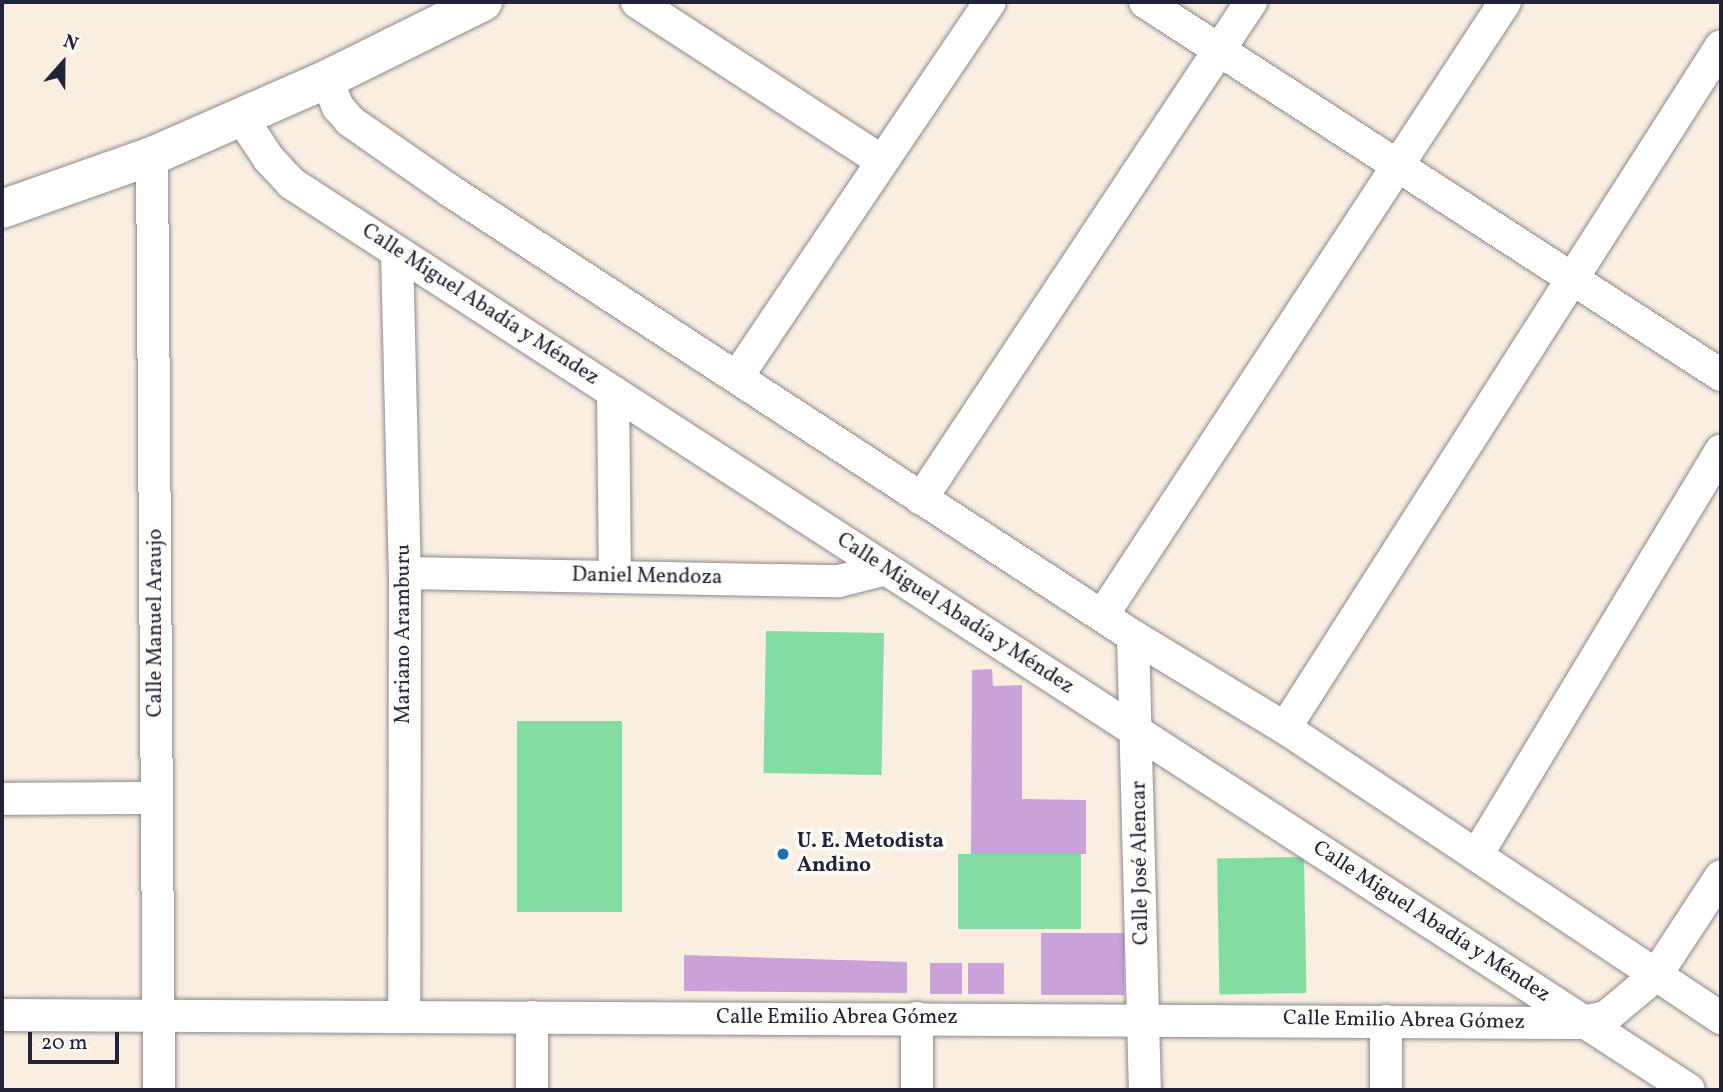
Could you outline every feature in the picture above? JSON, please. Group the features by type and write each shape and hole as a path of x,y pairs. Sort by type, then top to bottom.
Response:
{"main road":[{"path":"2,209 152,156 327,79 483,2"}],"street":[{"path":"637,2 882,161"},
{"path":"737,377 990,2"},
{"path":"1145,2 1221,49 1395,168 1573,278 1721,375"},
{"path":"921,499 1251,2"},
{"path":"1104,613 1505,2"},
{"path":"1285,728 1721,46"},
{"path":"327,79 338,107 350,121 921,499 1104,613 1133,636 1285,728 1721,1018"},
{"name":"Calle Miguel Abadía y Méndez","path":"241,117 269,159 291,183 1689,1090"},
{"name":"Calle Manuel Araujo","path":"152,156 159,1090"},
{"name":"Mariano Aramburu","path":"397,252 405,573 404,1016"},
{"path":"613,392 615,577"},
{"path":"1477,855 1721,452"},
{"name":"Daniel Mendoza","path":"405,573 839,581 886,569"},
{"name":"Calle José Alencar","path":"1133,636 1138,732 1145,1090"},
{"path":"2,799 157,798"},
{"name":"Calle Emilio Abrea Gómez","path":"2,1015 1585,1022 1606,1017 1656,975 1721,876"},
{"path":"531,1017 532,1090"},
{"path":"917,1018 917,1090"},
{"path":"1386,1021 1386,1090"}],"green space":[{"path":"766,631 884,633 882,775 764,773"},
{"path":"517,721 622,721 622,912 517,912"},
{"path":"958,854 1081,854 1081,929 958,929"},
{"path":"1304,857 1306,993 1219,994 1217,859"}],"building":[{"path":"992,669 993,686 1022,685 1022,799 1086,800 1086,854 971,854 972,670"},
{"path":"1041,933 1124,933 1124,995 1041,995"},
{"path":"684,955 907,962 907,993 684,991"},
{"path":"930,963 962,963 962,994 930,994"},
{"path":"968,963 1004,963 1004,994 968,994"}],"place":[{"name":"U. E. Metodista Andino","path":"783,854"}]}
